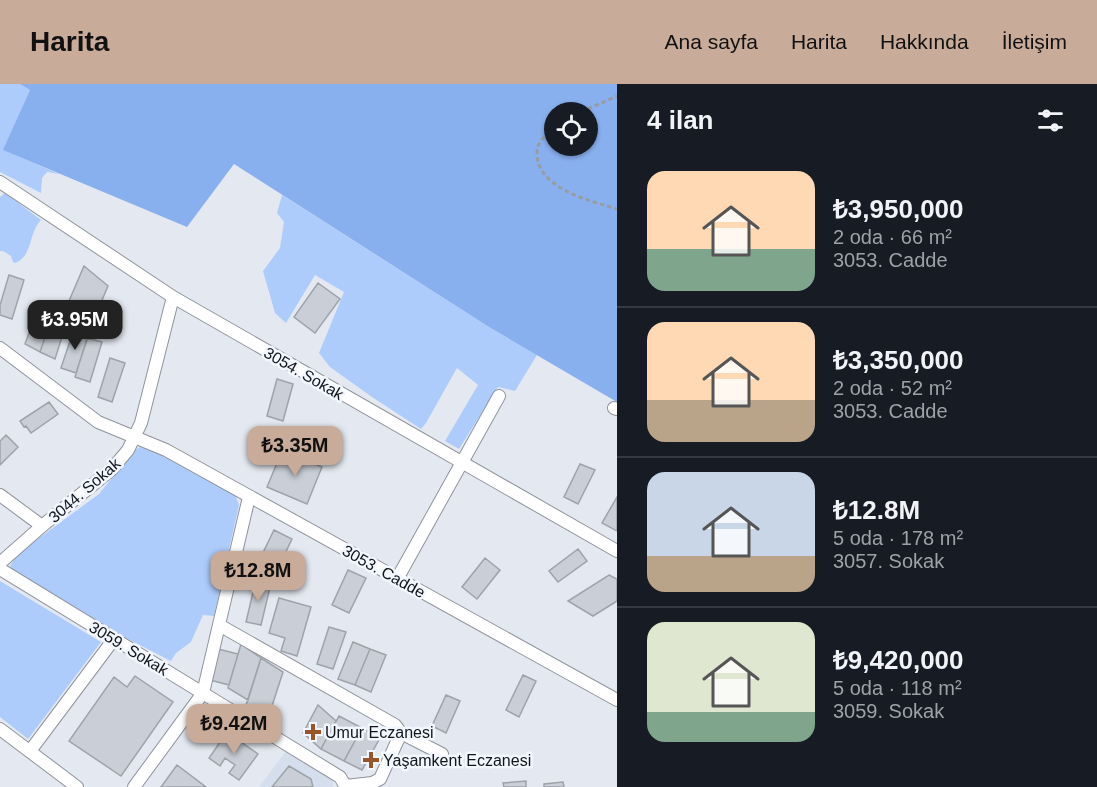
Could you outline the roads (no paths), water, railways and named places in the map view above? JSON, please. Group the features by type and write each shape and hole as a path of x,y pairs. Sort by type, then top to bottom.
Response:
{"street":[{"name":"3054. Sokak","path":"0,182 173,297 617,551"},
{"name":"3044. Sokak","path":"0,563 112,469 128,450 144,413 173,297"},
{"name":"3053. Cadde","path":"0,348 98,422 159,447 617,700"},
{"path":"397,579 499,396"},
{"path":"0,495 42,526"},
{"path":"134,787 203,693 249,496"},
{"name":"3059. Sokak","path":"0,569 340,777 346,786"},
{"path":"219,625 395,725 402,733 442,754"},
{"path":"30,751 114,639"},
{"path":"0,729 77,787"},
{"path":"346,786 372,783 380,779 402,733"}],"place":[{"name":"Umur Eczanesi","path":"313,732"},
{"name":"Yaşamkent Eczanesi","path":"371,760"}]}
